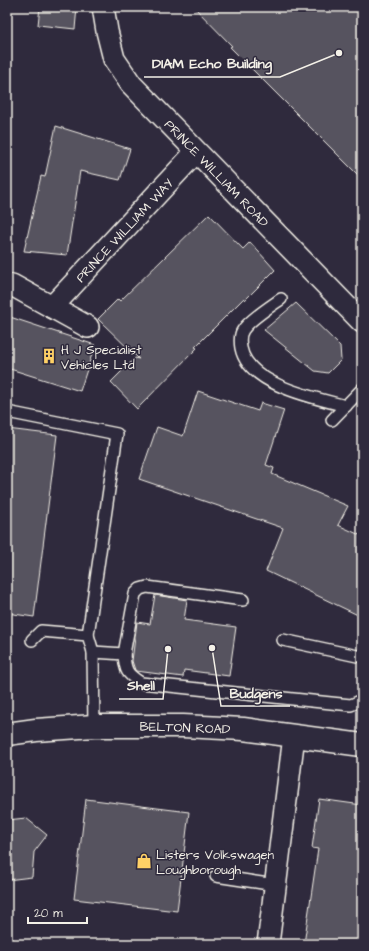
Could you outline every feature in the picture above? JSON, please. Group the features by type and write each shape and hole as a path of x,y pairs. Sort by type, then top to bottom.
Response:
{"main road":[{"name":"BELTON ROAD","path":"7,734 36,730 94,726 183,726 243,729 362,745"}],"street":[{"name":"PRINCE WILLIAM ROAD","path":"103,7 114,59 131,84 362,322"},
{"name":"PRINCE WILLIAM WAY","path":"52,307 196,152"},
{"path":"12,285 88,327"},
{"path":"268,944 294,736"}],"lane":[{"path":"281,299 250,322 242,330 240,342 242,355 253,369 270,380 298,394 346,406"},
{"path":"332,420 362,389"},
{"path":"7,412 117,434 88,635 93,652 94,726"},
{"path":"243,600 147,587 140,589 135,594 124,654 125,668 132,677 141,683 352,705 362,700"},
{"path":"32,640 41,631 88,635"},
{"path":"283,640 362,657"},
{"path":"93,652 124,654"},
{"path":"216,876 275,885"}],"building":[{"path":"40,7 77,7 75,29 38,25"},
{"path":"194,7 362,7 362,179 230,47 232,46"},
{"path":"56,126 130,149 120,180 80,171 67,255 24,251 41,176 45,177"},
{"path":"209,214 243,249 250,242 275,270 245,300 244,298 195,347 197,348 137,409 111,382 135,358 139,359 98,319 118,299 120,301"},
{"path":"296,303 340,346 341,360 328,373 315,371 264,330"},
{"name":"H J Specialist Vehicles Ltd","path":"7,316 95,345 80,391 7,368"},
{"path":"198,391 258,411 261,403 284,410 266,465 274,468 272,474 348,506 338,525 362,536 362,617 266,571 283,528 139,479 157,427 183,436"},
{"path":"7,429 57,435 34,617 7,613"},
{"path":"155,595 187,600 184,620 236,627 229,676 184,670 183,677 135,670 132,661 137,622 150,624"},
{"path":"86,799 189,812 177,911 74,899"},
{"path":"319,799 362,805 362,944 304,944 318,849 312,848"},
{"path":"26,818 47,835 34,852 32,877 7,880 7,820"}],"place":[{"name":"DIAM Echo Building","path":"339,53"},
{"name":"H J Specialist Vehicles Ltd","path":"49,356"},
{"name":"Budgens","path":"212,648"},
{"name":"Shell","path":"168,649"},
{"name":"Listers Volkswagen Loughborough","path":"144,861"}]}
